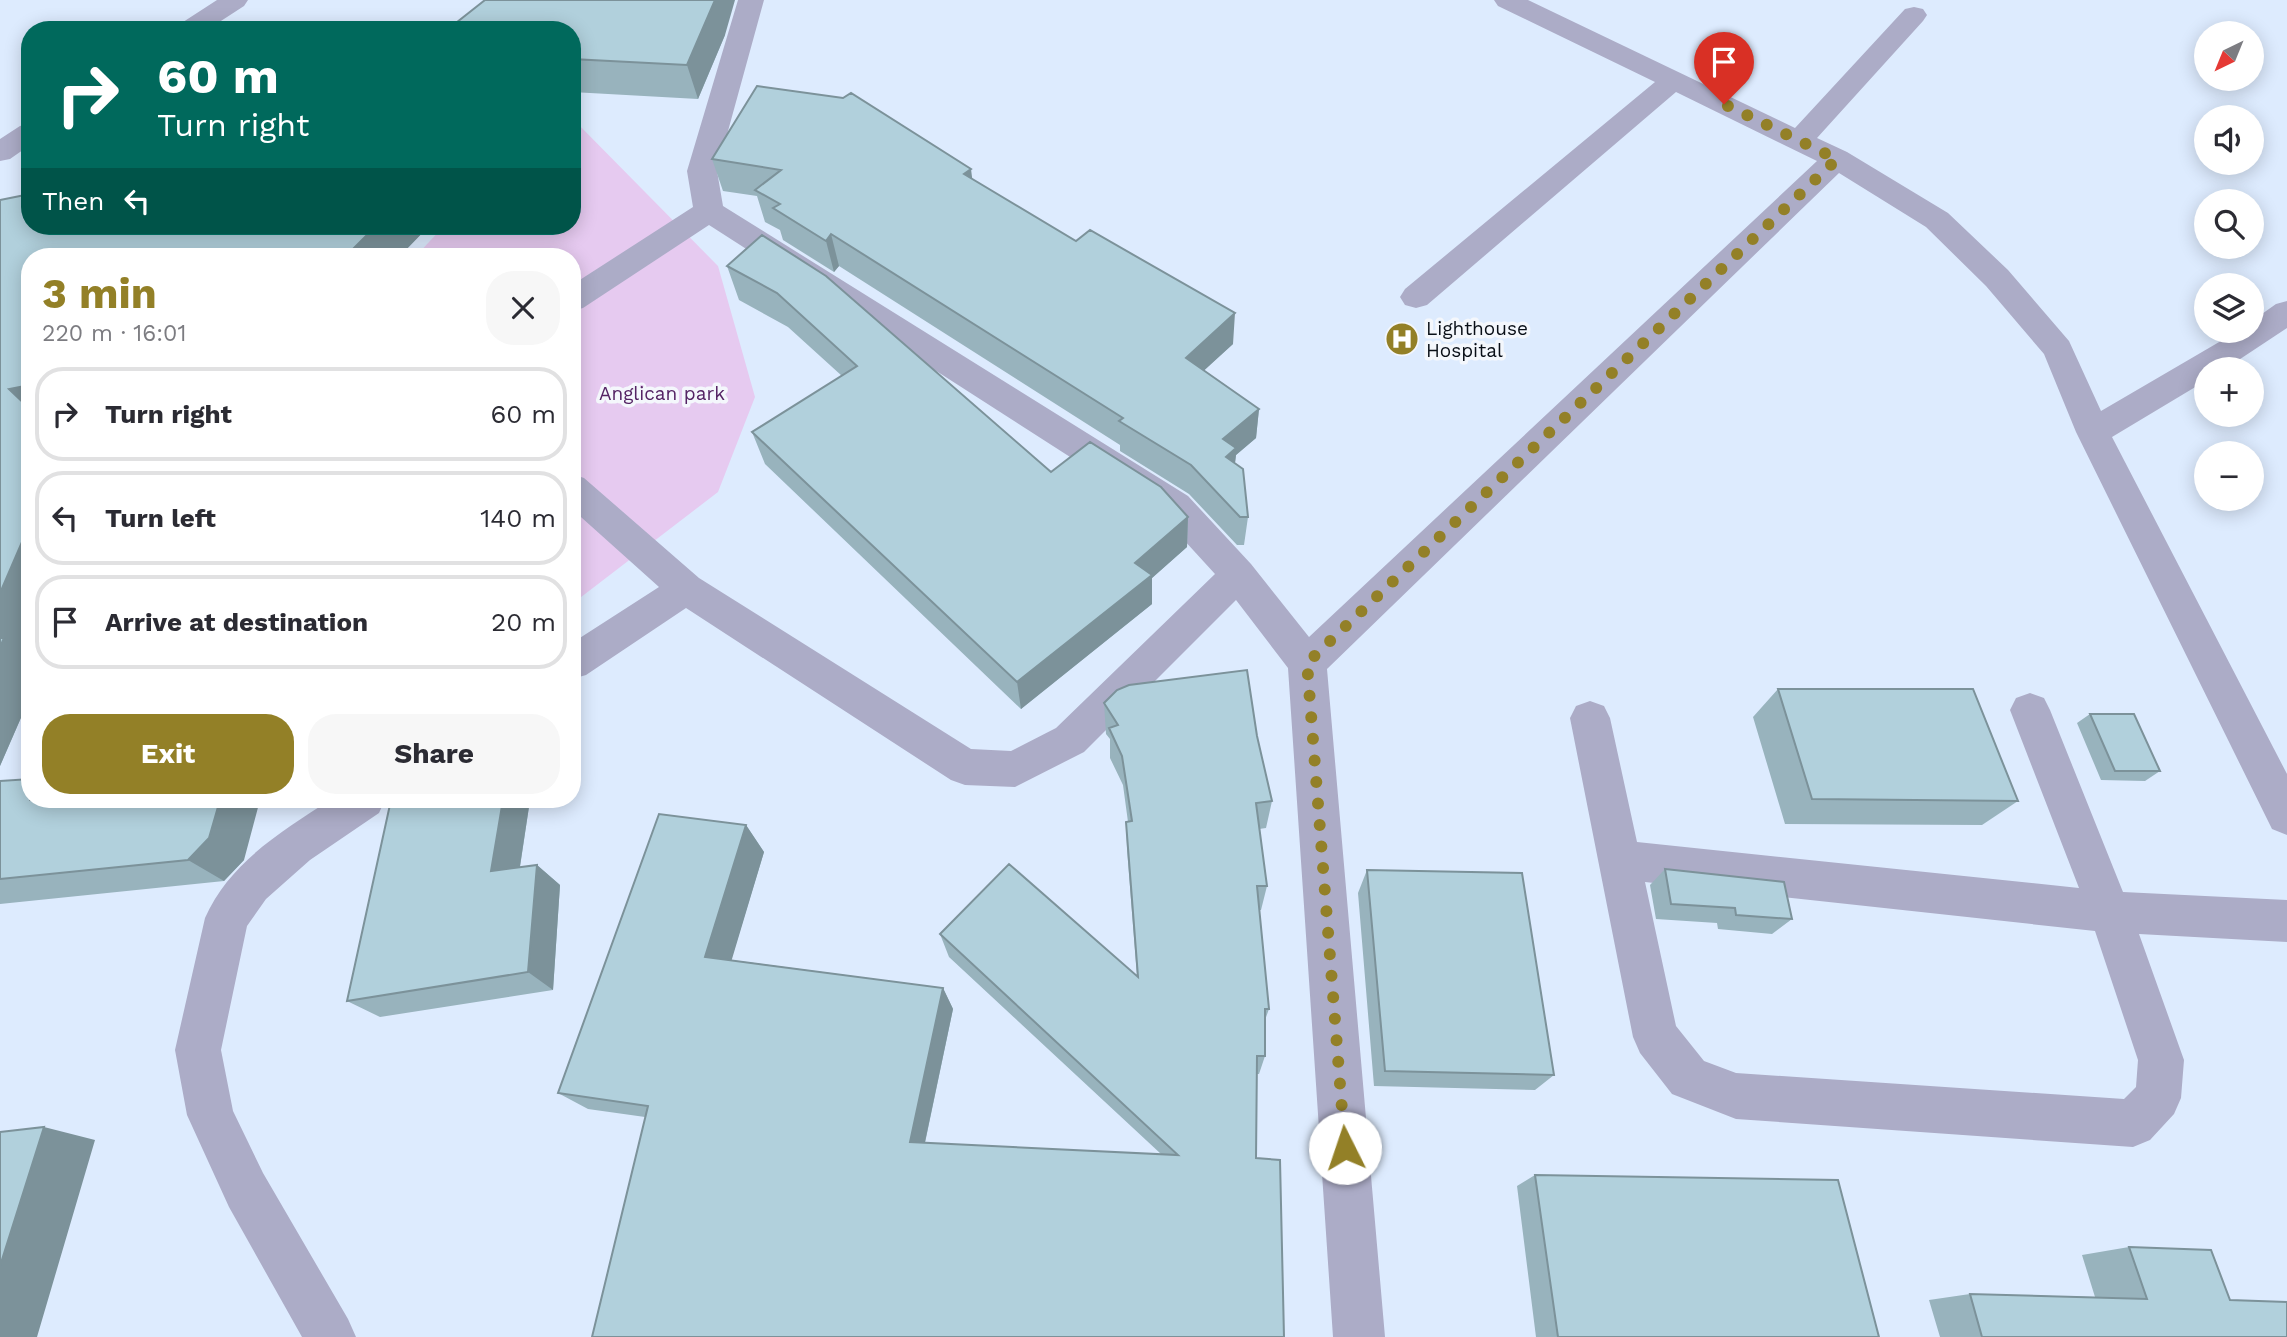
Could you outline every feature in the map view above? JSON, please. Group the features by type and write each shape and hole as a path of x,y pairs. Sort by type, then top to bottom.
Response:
{"street":[{"path":"203,21 235,0"},
{"path":"751,0 702,171 709,211 1175,506 1238,575 1307,663 1359,1337"},
{"path":"1507,0 1837,159 1937,220 1997,278 2058,349 2093,432 2287,816"},
{"path":"1799,141 1914,15"},
{"path":"1416,297 1674,80"},
{"path":"0,152 21,138"},
{"path":"1307,663 1837,159"},
{"path":"581,294 709,211"},
{"path":"2093,432 2247,341 2287,312"},
{"path":"581,496 686,589 964,767 1015,769 1070,740 1238,575"},
{"path":"581,657 686,589"},
{"path":"1590,718 1656,1037 1688,1078 1736,1096 2133,1123 2158,1097 2161,1060 2110,912 2030,710"},
{"path":"330,1337 246,1190 210,1115 198,1050 227,918 251,885 295,846 353,808"},
{"path":"1621,860 2110,912 2287,921"}],"green space":[{"name":"Anglican park","path":"581,127 718,266 755,397 718,492 581,597 581,248 423,248 436,235 581,235"}],"building":[{"path":"485,0 715,0 687,65 581,59 581,21 458,21"},
{"path":"757,86 843,98 851,93 971,169 964,174 1076,241 1090,230 1235,313 1186,358 1259,409 1223,439 1236,448 1226,457 1243,469 1248,517 1240,517 1191,465 1119,421 1123,418 831,234 826,241 773,208 780,204 755,190 781,170 712,159"},
{"path":"21,196 21,235 367,235 354,248 21,248 21,387 9,389 21,400 21,544 0,593 0,200"},
{"path":"762,235 826,276 1051,472 1090,442 1161,487 1188,517 1135,563 1152,575 1017,682 752,432 857,366 777,293 727,266"},
{"path":"1247,670 1257,736 1272,801 1256,803 1267,886 1257,886 1269,1009 1265,1009 1265,1056 1257,1056 1256,1158 1280,1160 1284,1337 592,1337 648,1106 558,1093 659,814 746,825 705,957 943,988 910,1142 1178,1155 940,934 1009,864 1138,977 1126,822 1132,821 1122,756 1109,728 1118,725 1104,703 1117,690 1129,685"},
{"path":"1778,689 1973,689 2018,801 1812,799"},
{"path":"2090,714 2134,714 2160,771 2115,771"},
{"path":"21,780 21,808 218,808 209,838 188,860 0,879 0,781"},
{"path":"389,808 502,808 491,871 537,865 528,972 347,1001"},
{"path":"1665,869 1784,882 1792,919 1736,915 1735,908 1671,904"},
{"path":"1367,870 1522,873 1554,1075 1385,1071"},
{"path":"44,1127 0,1266 0,1132"},
{"path":"1535,1175 1838,1180 1879,1337 1558,1337"},
{"path":"2129,1247 2211,1250 2230,1300 2287,1302 2287,1337 1982,1337 1970,1294 2147,1299"}],"place":[{"name":"Lighthouse Hospital","path":"1402,339"}],"route":[{"path":"1345,1148 1307,663 1837,159 1724,104"}]}
